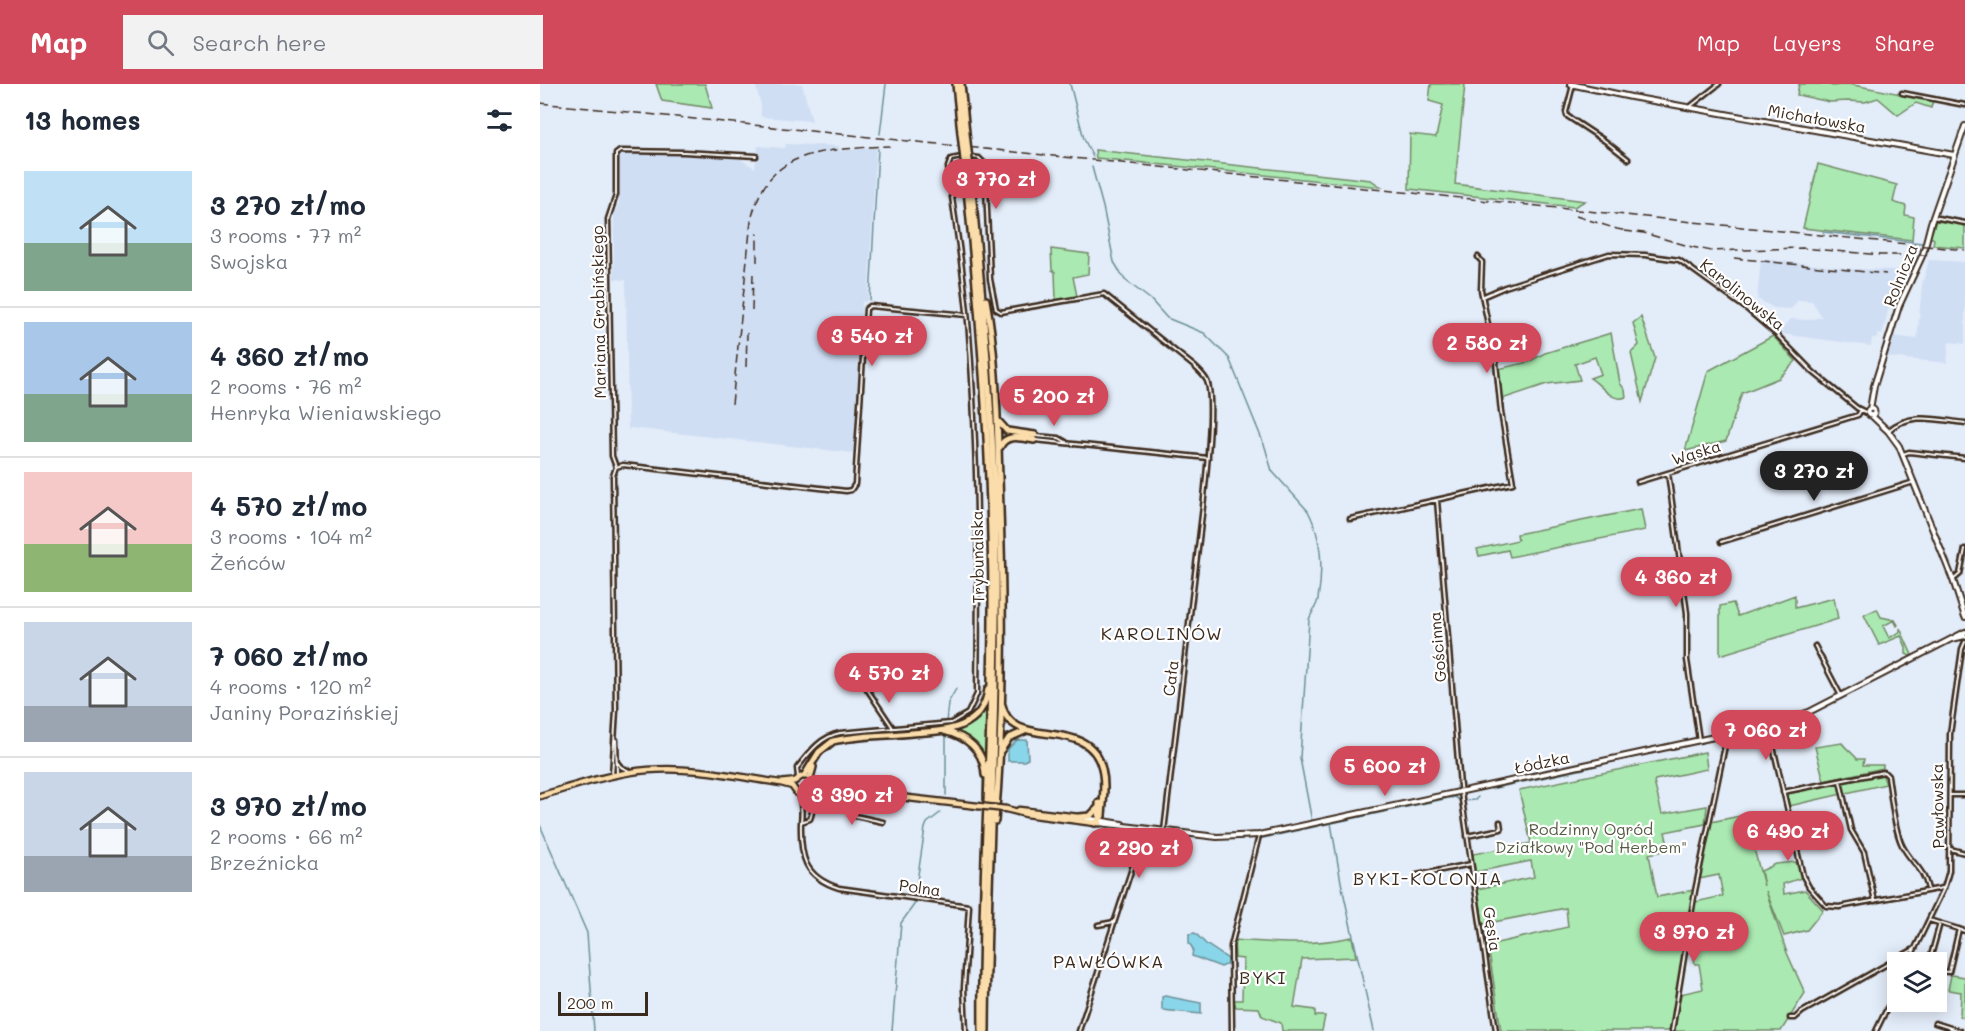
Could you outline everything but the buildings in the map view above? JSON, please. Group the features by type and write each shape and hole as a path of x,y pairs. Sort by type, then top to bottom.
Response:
{"highway":[{"name":"Trybunalska","path":"956,84 964,133"},
{"name":"Trybunalska","path":"961,84 986,410 991,552 991,669 982,1031"},
{"name":"Trybunalska","path":"966,160 980,273 991,421 996,556 996,654 986,1031"},
{"path":"980,273 990,327 996,414 1001,578 998,793 991,853"},
{"path":"996,414 1005,431 1035,438"},
{"path":"998,454 1001,443 1006,438 1035,438"},
{"path":"800,780 824,747 839,740 943,731 963,725 977,715 985,701 991,669"},
{"path":"1001,686 1002,707 1006,717 1014,725 1030,731 1069,736 1089,747 1100,774 1098,822"},
{"path":"943,731 964,738 980,753 985,769 988,804"},
{"path":"999,760 1002,747 1007,740 1015,734 1030,731"},
{"path":"1079,817 1092,815 1100,810"},
{"path":"1100,810 1108,821"}],"main road":[{"name":"Michałowska","path":"1572,84 1689,108 1954,155"},
{"name":"Rolnicza","path":"1871,412 1874,386 1899,306 1923,254 1933,217 1965,126"},
{"path":"1871,412 1888,430 1903,454 1953,580 1965,617"},
{"name":"Łódzka","path":"1006,809 1026,814 1217,837 1259,835 1768,725 1802,715 1965,634"},
{"path":"540,796 614,775 674,769 781,783 800,780 813,787 802,795 800,780"},
{"name":"Łódzka","path":"813,787 1079,817 1128,826"}],"street":[{"path":"1572,84 1567,116 1628,159"},
{"path":"1689,108 1719,84"},
{"path":"1902,93 1965,105"},
{"name":"Mariana Grabińskiego","path":"614,775 613,476 616,466 612,456 609,219 616,195 616,154 620,151 756,156"},
{"name":"Cała","path":"967,315 948,167 949,161 956,157 977,157 984,162 990,279 994,304 998,311 1104,294 1195,367 1207,381 1210,394 1208,458 1164,831"},
{"path":"1933,217 1965,222"},
{"name":"Karolinowska","path":"1484,296 1505,287 1609,254 1645,255 1679,260 1748,310 1813,372 1861,410"},
{"path":"1350,519 1513,483 1501,412 1496,363 1481,284 1482,262 1478,257"},
{"path":"616,466 851,490 855,484 866,309 870,306 967,315 979,556 977,694 968,713 951,723 840,733 827,737 819,742 797,768 800,780"},
{"path":"1861,410 1871,412"},
{"name":"Wąska","path":"1638,482 1858,415 1861,410"},
{"path":"1888,430 1899,422 1911,418 1965,423"},
{"path":"1035,438 1208,458"},
{"path":"1903,454 1910,452 1965,458"},
{"path":"1668,473 1687,613 1688,663 1699,740"},
{"path":"1721,542 1914,482"},
{"name":"Gościnna","path":"1437,500 1461,793"},
{"path":"1953,580 1960,574 1965,549"},
{"name":"Pawłowska","path":"1913,952 1944,888 1949,867 1950,734 1960,655 1965,642"},
{"path":"1815,646 1841,696"},
{"path":"867,689 893,729"},
{"path":"1768,725 1803,876 1809,887 1830,908 1944,888"},
{"path":"1672,1031 1695,891 1726,734"},
{"name":"Mariana Grabińskiego","path":"614,775 617,762 615,737"},
{"path":"617,762 621,767 633,772"},
{"path":"1783,792 1880,772 1887,775 1900,840 1923,872 1929,890"},
{"path":"1840,781 1851,830 1864,852 1875,901"},
{"name":"Gęsia","path":"1461,793 1496,1031"},
{"name":"Polna","path":"802,795 801,846 806,864 815,877 825,884 839,888 969,906 964,988 966,1031"},
{"name":"Polna","path":"802,795 802,810"},
{"path":"1949,795 1965,795"},
{"path":"801,822 810,819 815,801 819,797 850,797 889,802"},
{"path":"850,797 855,816 883,822"},
{"path":"1467,836 1502,829 1500,822"},
{"path":"1079,1031 1145,828"},
{"path":"1232,1031 1231,946 1259,835"},
{"path":"1950,849 1965,853"},
{"path":"1417,875 1471,864"},
{"path":"1929,920 1965,931"},
{"path":"1098,925 1114,922"},
{"path":"1932,952 1940,923"},
{"path":"1947,972 1949,972 1959,929"},
{"path":"1790,1018 1795,1018 1914,949"},
{"path":"1876,1031 1887,1008"},
{"path":"1935,1023 1945,1029 1960,1031"}],"shaded area":[{"path":"755,84 802,84 812,121 761,117 761,105"},
{"path":"786,144 839,146 840,151 876,147 868,301 862,302 854,453 630,428 628,430 626,280 614,279 614,215 619,203 619,158 623,154 699,155 740,159 755,168 758,146 785,148"},
{"path":"1761,259 1852,269 1899,270 1898,290 1888,311 1882,335 1878,334 1878,338 1872,338 1871,346 1781,334 1784,326 1791,319 1808,320 1822,317 1812,301 1798,300 1791,309 1774,308 1757,299"},
{"path":"1929,260 1965,262 1965,344 1949,342 1947,363 1886,357 1893,336 1917,339 1922,285"}],"green space":[{"path":"656,84 705,84 712,108 662,101"},
{"path":"1431,84 1465,84 1455,184 1585,201 1574,207 1409,189 1410,134 1436,137 1443,105 1429,101"},
{"path":"1799,84 1833,86 1848,84 1933,100 1931,108 1916,103 1898,115 1878,98 1865,102 1830,102 1797,95"},
{"path":"1095,150 1371,180 1381,187 1096,158"},
{"path":"1818,164 1897,185 1893,202 1906,206 1905,215 1914,217 1912,240 1803,228"},
{"path":"1936,221 1965,224 1965,248 1933,245 1934,239 1930,237"},
{"path":"1051,249 1089,254 1088,274 1073,277 1077,296 1056,301"},
{"path":"1641,317 1655,358 1642,402 1631,353 1639,345 1633,323"},
{"path":"1611,333 1620,383 1625,390 1626,397 1616,398 1590,378 1601,374 1595,357 1575,364 1580,380 1547,384 1502,399 1498,369 1528,362 1545,353"},
{"path":"1773,336 1796,361 1779,378 1742,393 1726,441 1685,451 1708,371"},
{"path":"1641,509 1645,530 1510,557 1508,550 1479,556 1477,549 1518,540 1517,534"},
{"path":"1795,595 1795,608 1834,598 1838,619 1720,655 1720,606 1733,603 1738,616"},
{"path":"1877,609 1881,617 1895,620 1898,625 1894,620 1883,626 1889,638 1900,632 1900,628 1912,655 1906,654 1906,647 1901,636 1879,645 1864,615"},
{"path":"987,701 985,760 971,742 951,731 972,720"},
{"path":"1842,743 1857,759 1864,759 1863,765 1883,765 1883,768 1824,781 1815,747"},
{"name":"Rodzinny Ogród Działkowy \"Pod Herbem\"","path":"1705,752 1707,769 1654,782 1662,814 1707,806 1705,824 1665,832 1669,850 1649,854 1657,897 1694,890 1670,1031 1501,1031 1488,945 1568,927 1566,908 1483,924 1478,889 1534,877 1531,861 1475,872 1473,854 1531,843 1519,790"},
{"path":"1882,774 1886,784 1789,806 1787,794"},
{"path":"1745,815 1764,886 1761,871 1776,864 1796,862 1801,878 1783,884 1784,894 1805,890 1823,910 1807,930 1784,936 1766,891 1787,953 1805,993 1781,1031 1675,1031 1680,994 1703,989 1699,964 1695,964 1692,950 1688,950 1695,902 1723,896 1719,875 1699,879 1711,822"},
{"path":"1352,937 1356,957 1302,959 1294,1007 1315,1010 1315,1016 1325,1016 1322,1031 1282,1031 1281,1023 1262,1016 1259,1008 1236,1007 1234,1000 1242,1000 1243,959 1235,958 1234,940 1308,943"},
{"path":"1951,975 1965,977 1965,1018 1960,1016 1961,992 1948,990"}],"water":[{"path":"1017,740 1027,740 1028,759 1008,761 1008,749"},
{"path":"1195,933 1206,944 1228,959 1228,964 1221,967 1192,956 1193,949 1189,943 1189,934"},
{"path":"1162,997 1201,1003 1201,1014 1162,1010"}],"waterway":[{"path":"880,134 886,84"},
{"path":"1070,84 1084,139 1093,157"},
{"path":"870,300 878,149"},
{"path":"1092,167 1114,262 1125,280 1150,299 1167,318 1204,333 1229,358 1265,447 1272,471 1308,511 1313,521 1319,543 1321,577 1317,602 1309,620 1300,758 1313,827"},
{"path":"1823,232 1922,243"},
{"path":"946,722 948,703 956,689"},
{"path":"946,735 946,795"},
{"path":"947,736 956,738"},
{"path":"963,742 977,756"},
{"path":"1588,768 1611,762"},
{"path":"1523,782 1584,769"},
{"path":"983,776 983,796"},
{"path":"1491,789 1518,783"},
{"path":"1451,798 1455,797 1460,801"},
{"path":"1464,801 1475,800 1478,797"},
{"path":"1332,823 1449,798"},
{"path":"915,895 925,828 927,823 940,813"},
{"path":"1305,829 1331,823 1341,882 1374,1031"},
{"path":"540,825 587,933 594,1031"},
{"path":"1263,838 1301,830"},
{"path":"892,1031 901,923 916,902"}],"railway":[{"path":"540,103 1965,250"},
{"path":"732,404 751,221 756,203 764,188 783,167 810,155 826,151 890,146"},
{"path":"1576,216 1632,232"},
{"path":"1624,231 1644,233 1712,251 1802,248 1881,255 1930,255"},
{"path":"757,233 757,262"},
{"path":"1734,258 1886,274"},
{"path":"752,310 753,273"},
{"path":"746,367 747,333"}],"district":[{"name":"KAROLINÓW","path":"1162,633"},
{"name":"BYKI-KOLONIA","path":"1428,878"},
{"name":"PAWŁÓWKA","path":"1109,961"},
{"name":"BYKI","path":"1263,977"}]}
